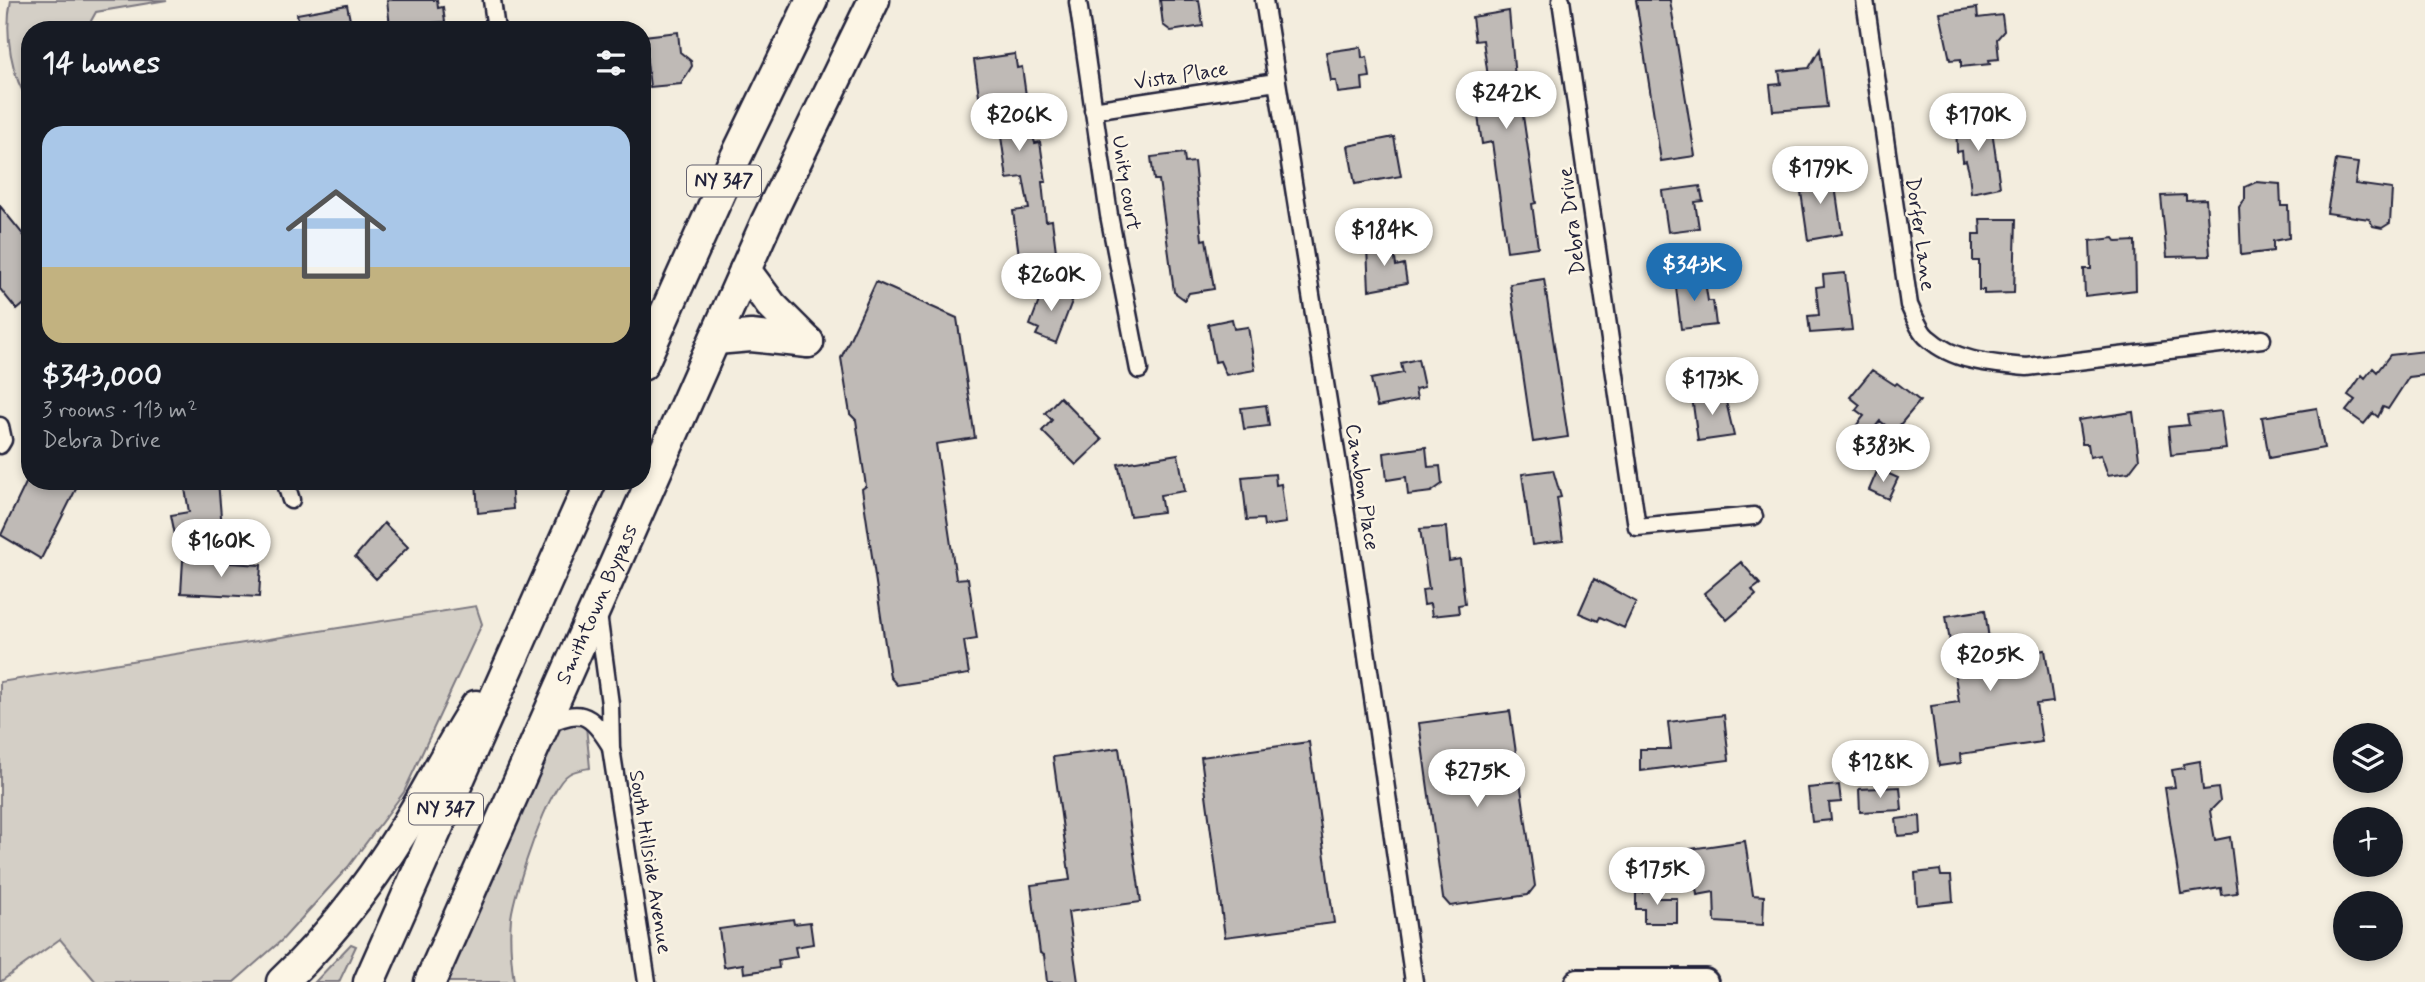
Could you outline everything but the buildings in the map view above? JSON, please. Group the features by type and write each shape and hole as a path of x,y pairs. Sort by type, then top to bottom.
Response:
{"highway":[{"name":"NY 347","path":"651,345 742,143 812,0"},
{"name":"Smithtown Bypass","path":"651,485 813,122 874,0"},
{"path":"716,339 751,336 808,342 771,305 745,270"},
{"path":"570,490 575,518"},
{"name":"NY 347","path":"369,982 587,490"},
{"name":"Smithtown Bypass","path":"430,982 649,490"},
{"path":"282,982 313,949 378,866 418,806 453,740 522,636"}],"main road":[{"path":"1584,982 1705,982"}],"street":[{"path":"492,0 495,21"},
{"name":"Cambon Place","path":"1264,0 1349,532 1415,982"},
{"name":"Debra Drive","path":"1561,0 1637,527 1754,516"},
{"name":"Dorfer Lane","path":"1865,0 1909,305 1926,337 1955,355 1991,364 2027,367 2262,339"},
{"name":"Unity court","path":"1078,2 1093,110 1139,370"},
{"name":"Vista Place","path":"1093,110 1276,82"},
{"path":"0,426 3,440 0,446"},
{"path":"288,490 291,500"},
{"name":"South Hillside Avenue","path":"597,606 610,704 611,747 647,982"},
{"name":"South Hillside Avenue","path":"544,725 569,714 585,716 595,723 611,747"}],"shaded area":[{"path":"11,0 167,0 96,12 91,21 21,21 21,88 11,54"},
{"path":"476,606 482,624 404,792 348,867 282,940 234,982 96,982 60,939 0,982 0,682"},
{"path":"564,716 586,726 590,768 569,774 561,783 533,841 511,918 514,982 443,982 554,723"},
{"path":"351,944 356,946 339,982 315,982"}]}
